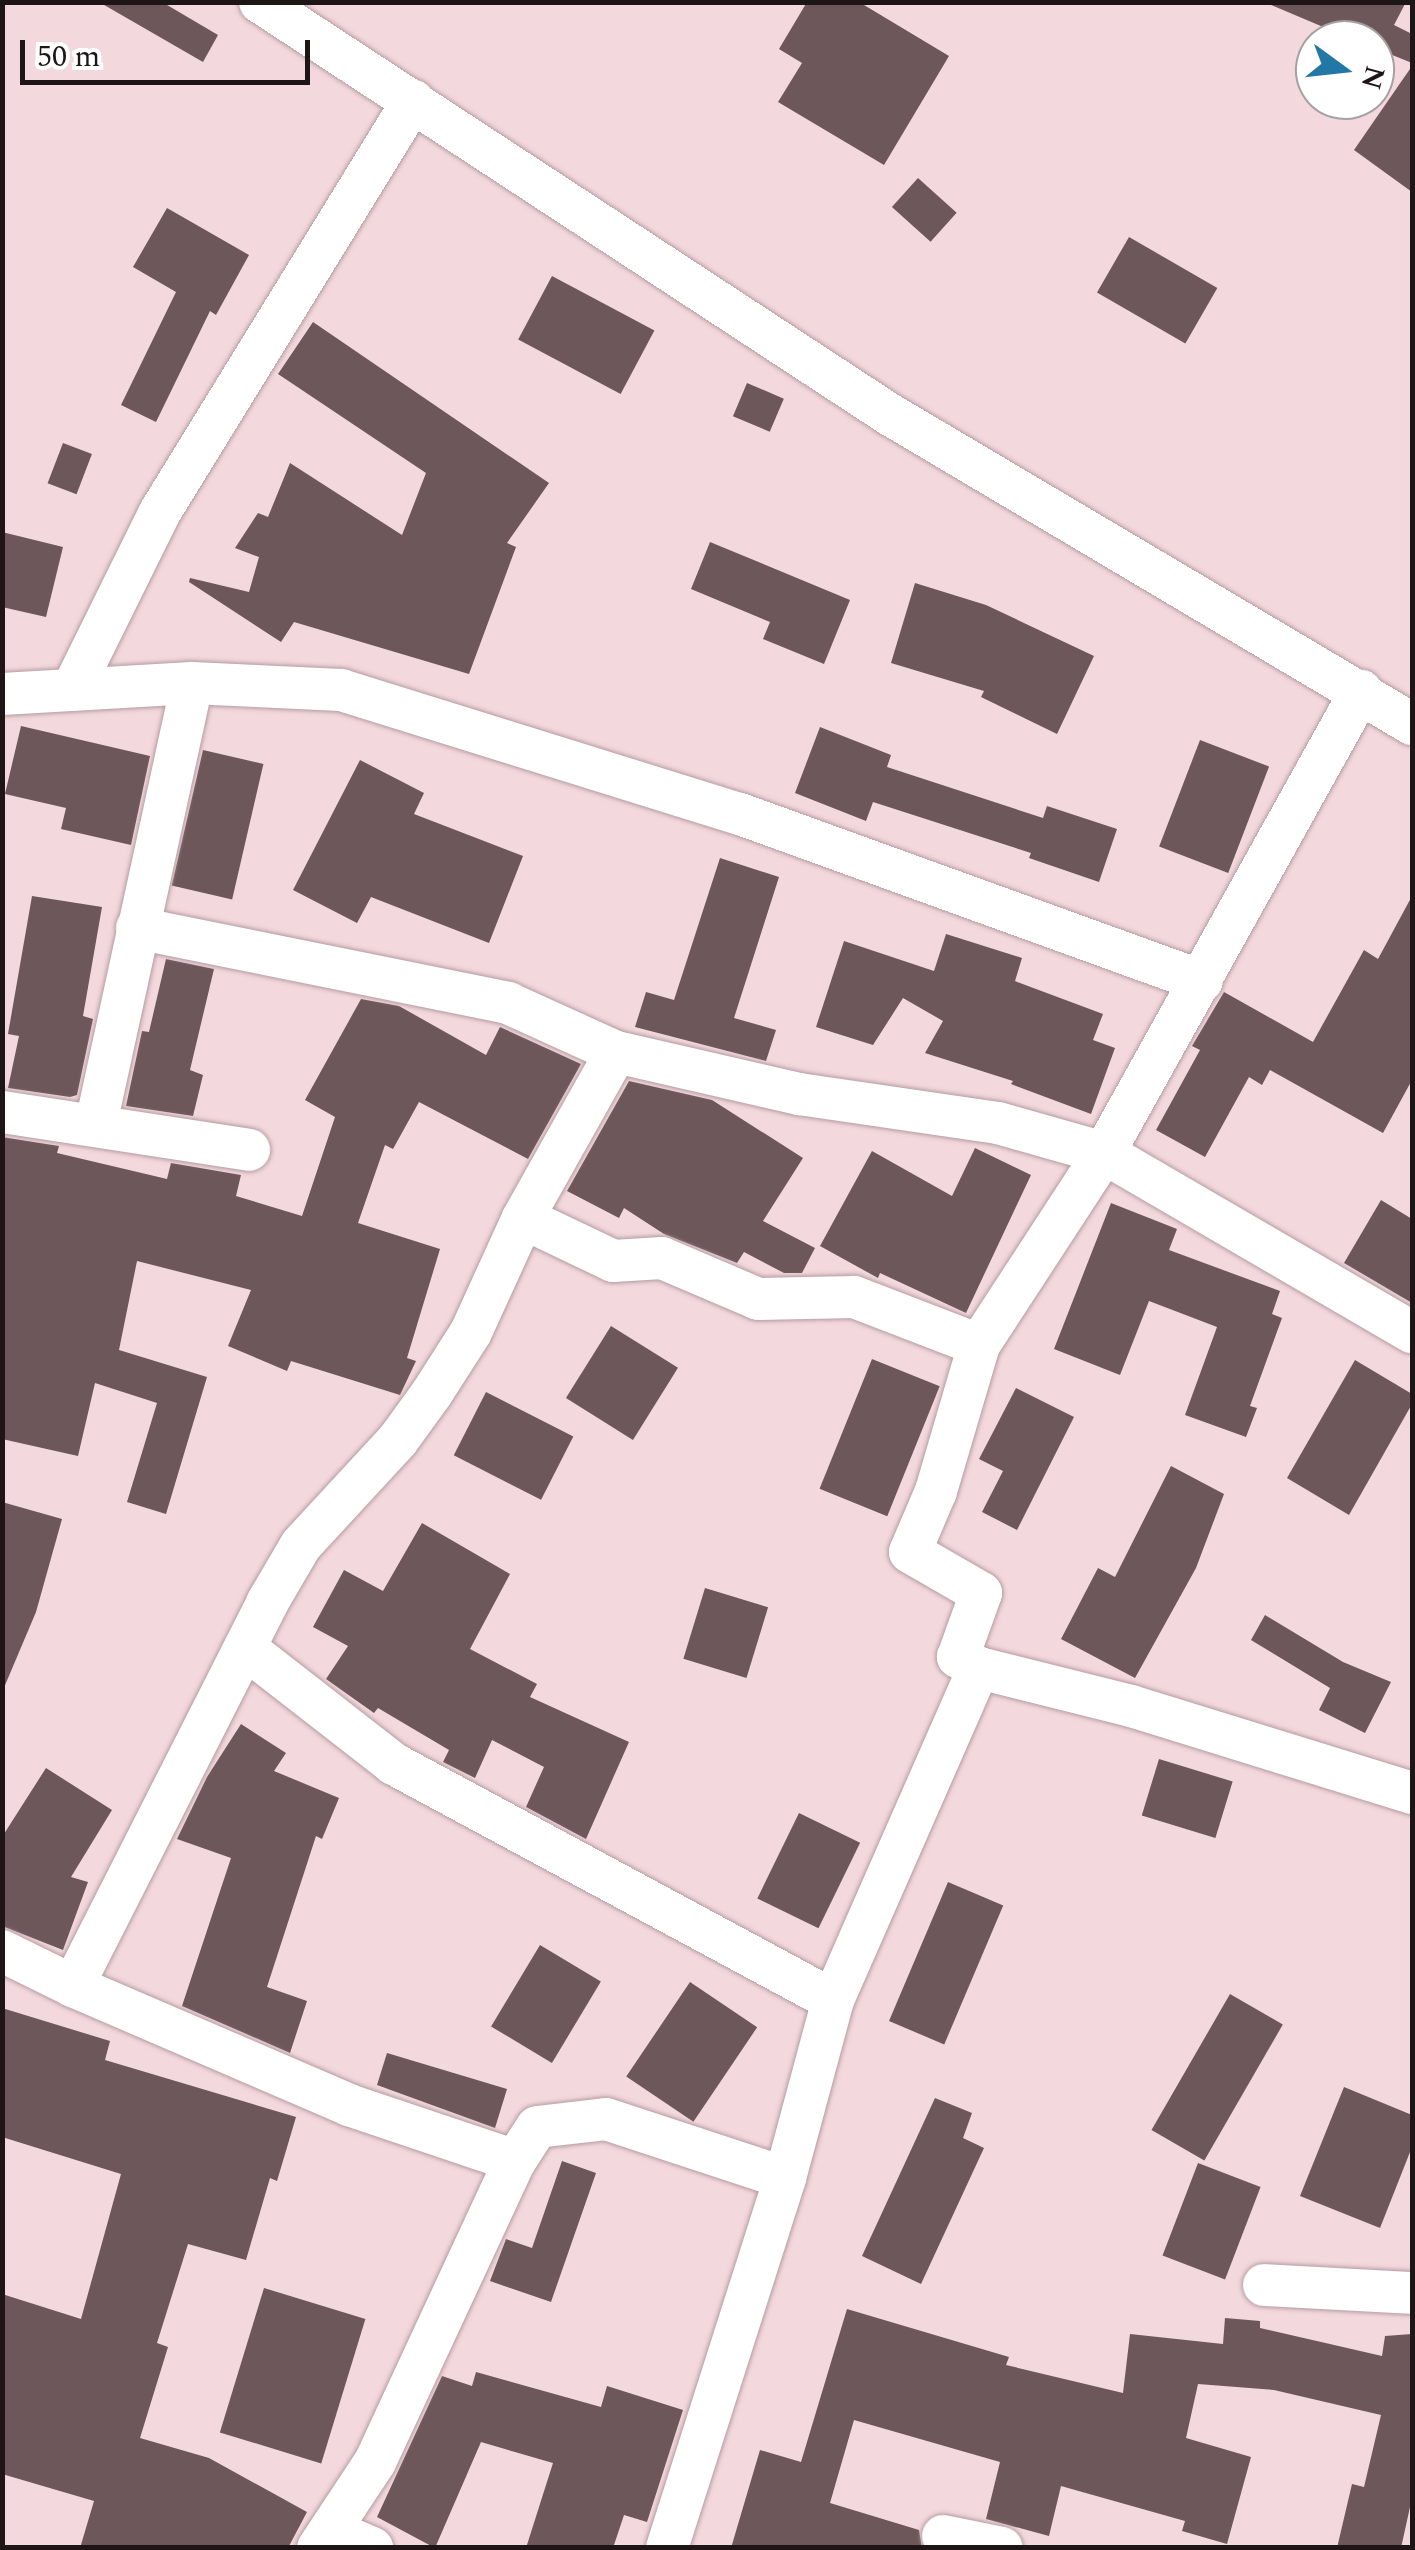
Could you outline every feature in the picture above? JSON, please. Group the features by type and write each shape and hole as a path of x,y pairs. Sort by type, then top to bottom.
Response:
{"street":[{"path":"260,2 889,414 1412,724"},
{"path":"72,690 160,512 414,102"},
{"path":"96,1124 192,683"},
{"path":"2,694 192,683 341,690 740,814 1202,982"},
{"path":"1361,691 1104,1153 979,1345 936,1491 910,1552 981,1593 958,1657 978,1668 1131,1706 1412,1793"},
{"path":"137,928 508,1002 616,1052 799,1094 998,1123 1104,1153 1412,1332"},
{"path":"72,1986 301,1545 398,1440 432,1394 471,1332 523,1218 616,1052"},
{"path":"2,1112 249,1150"},
{"path":"523,1218 613,1261 662,1258 758,1299 854,1297 979,1345"},
{"path":"245,1648 394,1764 833,2000"},
{"path":"667,2548 785,2178 833,2000 978,1668"},
{"path":"2,1951 72,1986 350,2105 515,2161"},
{"path":"372,2548 324,2539 375,2462 515,2161 537,2127 606,2119 785,2178"},
{"path":"1264,2285 1412,2293"},
{"path":"942,2536 1002,2548"}],"building":[{"path":"99,2 162,2 218,35 203,62"},
{"path":"807,2 859,2 949,56 884,165 778,102 802,63 779,49"},
{"path":"1264,2 1406,2 1395,23 1395,20 1307,20"},
{"path":"1395,26 1412,34 1412,63 1395,56"},
{"path":"1412,66 1412,192 1354,150 1375,120 1395,120 1395,91"},
{"path":"918,178 957,213 931,242 892,207"},
{"path":"167,208 249,255 216,315 210,311 156,422 121,405 176,292 133,267"},
{"path":"1129,237 1217,288 1185,343 1097,292"},
{"path":"552,276 654,330 621,394 518,340"},
{"path":"313,322 549,483 507,543 516,547 469,674 294,622 281,642 189,582 190,578 249,592 259,557 235,548 258,513 268,517 290,463 402,535 426,473 278,374"},
{"path":"747,383 784,399 770,432 733,416"},
{"path":"63,443 92,454 77,494 48,483"},
{"path":"2,532 63,547 46,617 2,607"},
{"path":"710,542 850,600 824,664 763,639 770,622 691,589"},
{"path":"915,583 986,605 1094,656 1057,734 981,697 984,691 891,663"},
{"path":"21,726 150,756 131,845 61,829 66,808 5,794"},
{"path":"820,727 891,755 887,767 1043,818 1047,806 1117,829 1099,882 1029,858 1031,853 873,802 866,821 795,793"},
{"path":"1200,740 1269,767 1228,873 1159,846"},
{"path":"203,750 263,764 232,899 172,885"},
{"path":"360,760 424,793 414,814 523,856 489,943 371,897 357,923 293,890"},
{"path":"720,858 779,877 734,1018 776,1030 766,1061 635,1027 646,992 674,1000"},
{"path":"32,896 102,907 83,1016 93,1019 77,1095 70,1097 8,1088 19,1036 8,1034"},
{"path":"1412,896 1412,1080 1383,1133 1270,1070 1262,1085 1249,1077 1205,1157 1156,1130 1200,1050 1192,1046 1224,992 1313,1042 1364,950 1378,959"},
{"path":"946,934 1022,958 1015,981 1103,1014 1093,1040 1115,1048 1091,1114 1011,1084 1013,1081 925,1053 943,1021 903,998 873,1045 816,1027 844,941 934,971"},
{"path":"166,959 214,969 190,1070 203,1075 193,1116 126,1106 142,1031 149,1032"},
{"path":"361,999 399,1006 486,1055 500,1027 581,1064 528,1159 419,1102 393,1149 385,1145 358,1223 440,1249 407,1358 416,1361 400,1395 291,1361 287,1371 228,1346 251,1290 137,1261 119,1350 207,1377 166,1514 127,1502 157,1403 95,1383 78,1456 2,1439 2,1137 59,1146 57,1153 167,1179 171,1163 241,1175 236,1196 302,1216 335,1117 305,1100"},
{"path":"629,1081 712,1100 803,1158 763,1221 815,1248 802,1273 784,1273 744,1252 737,1263 664,1234 624,1208 619,1218 567,1191"},
{"path":"975,1148 1031,1175 966,1313 880,1273 878,1278 820,1246 872,1151 952,1196"},
{"path":"1381,1200 1412,1219 1412,1303 1344,1263"},
{"path":"1111,1203 1177,1229 1169,1250 1280,1291 1272,1314 1282,1318 1250,1406 1257,1408 1246,1437 1185,1415 1217,1327 1149,1301 1120,1375 1054,1349"},
{"path":"611,1326 678,1368 633,1440 566,1398"},
{"path":"872,1359 940,1386 887,1516 820,1489"},
{"path":"1355,1360 1412,1394 1412,1404 1349,1515 1287,1478"},
{"path":"1016,1388 1074,1417 1017,1530 982,1512 1003,1471 979,1459"},
{"path":"486,1392 573,1436 541,1500 454,1455"},
{"path":"1171,1466 1224,1494 1196,1568 1135,1678 1061,1639 1098,1568 1115,1577"},
{"path":"2,1502 62,1519 36,1612 3,1690"},
{"path":"422,1523 510,1574 470,1649 537,1684 530,1697 629,1742 586,1839 526,1807 544,1767 492,1740 475,1778 443,1762 449,1750 378,1708 374,1713 326,1679 348,1646 313,1627 344,1570 383,1591"},
{"path":"705,1588 768,1607 746,1678 683,1659"},
{"path":"1265,1615 1343,1662 1391,1682 1365,1733 1319,1710 1330,1688 1251,1640"},
{"path":"241,1724 286,1753 274,1771 339,1798 322,1839 316,1836 267,1987 307,2001 290,2053 182,2006 231,1858 177,1839 207,1777"},
{"path":"1159,1759 1233,1782 1215,1838 1142,1815"},
{"path":"46,1768 112,1810 71,1877 88,1882 63,1950 2,1926 2,1837"},
{"path":"799,1813 860,1843 818,1928 757,1898"},
{"path":"948,1882 1003,1905 944,2044 889,2021"},
{"path":"540,1945 601,1982 552,2063 491,2026"},
{"path":"690,1982 757,2027 693,2122 626,2077"},
{"path":"1230,1994 1283,2024 1204,2160 1152,2130"},
{"path":"2,2008 110,2041 105,2060 296,2117 277,2181 270,2178 246,2260 188,2244 157,2343 168,2347 140,2438 209,2458 307,2512 288,2548 80,2548 94,2501 2,2474 2,2294 81,2319 121,2174 2,2137"},
{"path":"387,2053 507,2089 495,2128 377,2085"},
{"path":"1344,2087 1412,2115 1412,2147 1380,2228 1300,2196"},
{"path":"935,2098 972,2113 963,2138 984,2148 921,2284 862,2256"},
{"path":"562,2161 596,2173 551,2302 490,2281 506,2239 532,2248"},
{"path":"1198,2163 1261,2187 1225,2279 1163,2255"},
{"path":"264,2288 365,2319 321,2463 220,2432"},
{"path":"847,2309 1009,2357 1006,2365 1123,2393 1130,2334 1223,2344 1225,2318 1260,2321 1260,2328 1382,2356 1385,2336 1412,2334 1412,2498 1401,2548 1337,2548 1352,2484 1364,2487 1381,2415 1274,2390 1198,2384 1186,2438 1251,2457 1227,2544 1182,2531 1185,2521 1061,2486 1049,2536 986,2519 1000,2462 854,2420 830,2503 919,2530 922,2548 731,2548 760,2450 801,2462"},
{"path":"476,2372 601,2407 607,2386 683,2410 647,2522 624,2515 613,2548 526,2548 553,2463 481,2442 435,2548 377,2517 442,2376 472,2386"}]}
